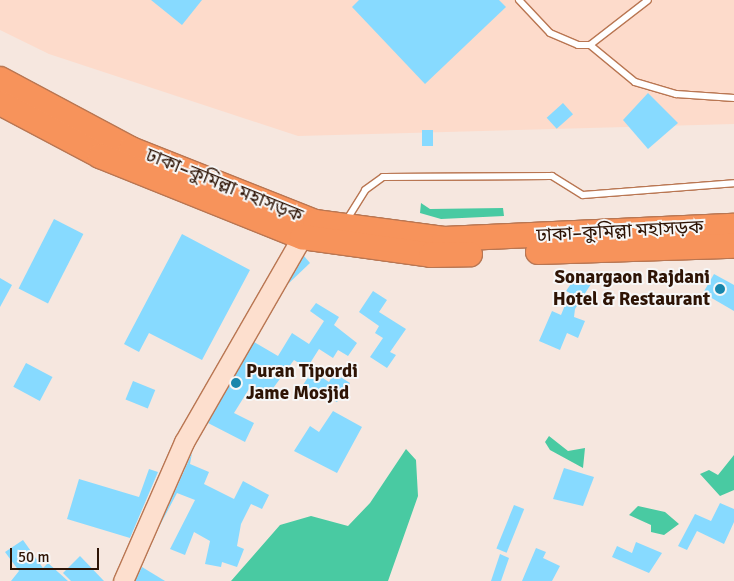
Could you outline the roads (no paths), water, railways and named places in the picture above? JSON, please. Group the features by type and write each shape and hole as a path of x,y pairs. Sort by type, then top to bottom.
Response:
{"highway":[{"name":"ঢাকা–কুমিল্লা মহাসড়ক","path":"0,78 131,149 310,232 344,226 444,240 734,226"},
{"name":"ঢাকা–কুমিল্লা মহাসড়ক","path":"0,103 100,156 310,232 431,256 734,246"}],"street":[{"path":"123,581 184,442 310,232"}],"lane":[{"path":"519,0 550,33 578,45 590,45 648,0"},
{"path":"590,45 635,82 676,94 734,98"},
{"path":"344,226 354,203 383,177 552,176 583,195 734,183"}],"place":[{"name":"Sonargaon Rajdani Hotel & Restaurant","path":"720,289"},
{"name":"Puran Tipordi Jame Mosjid","path":"236,383"}]}
